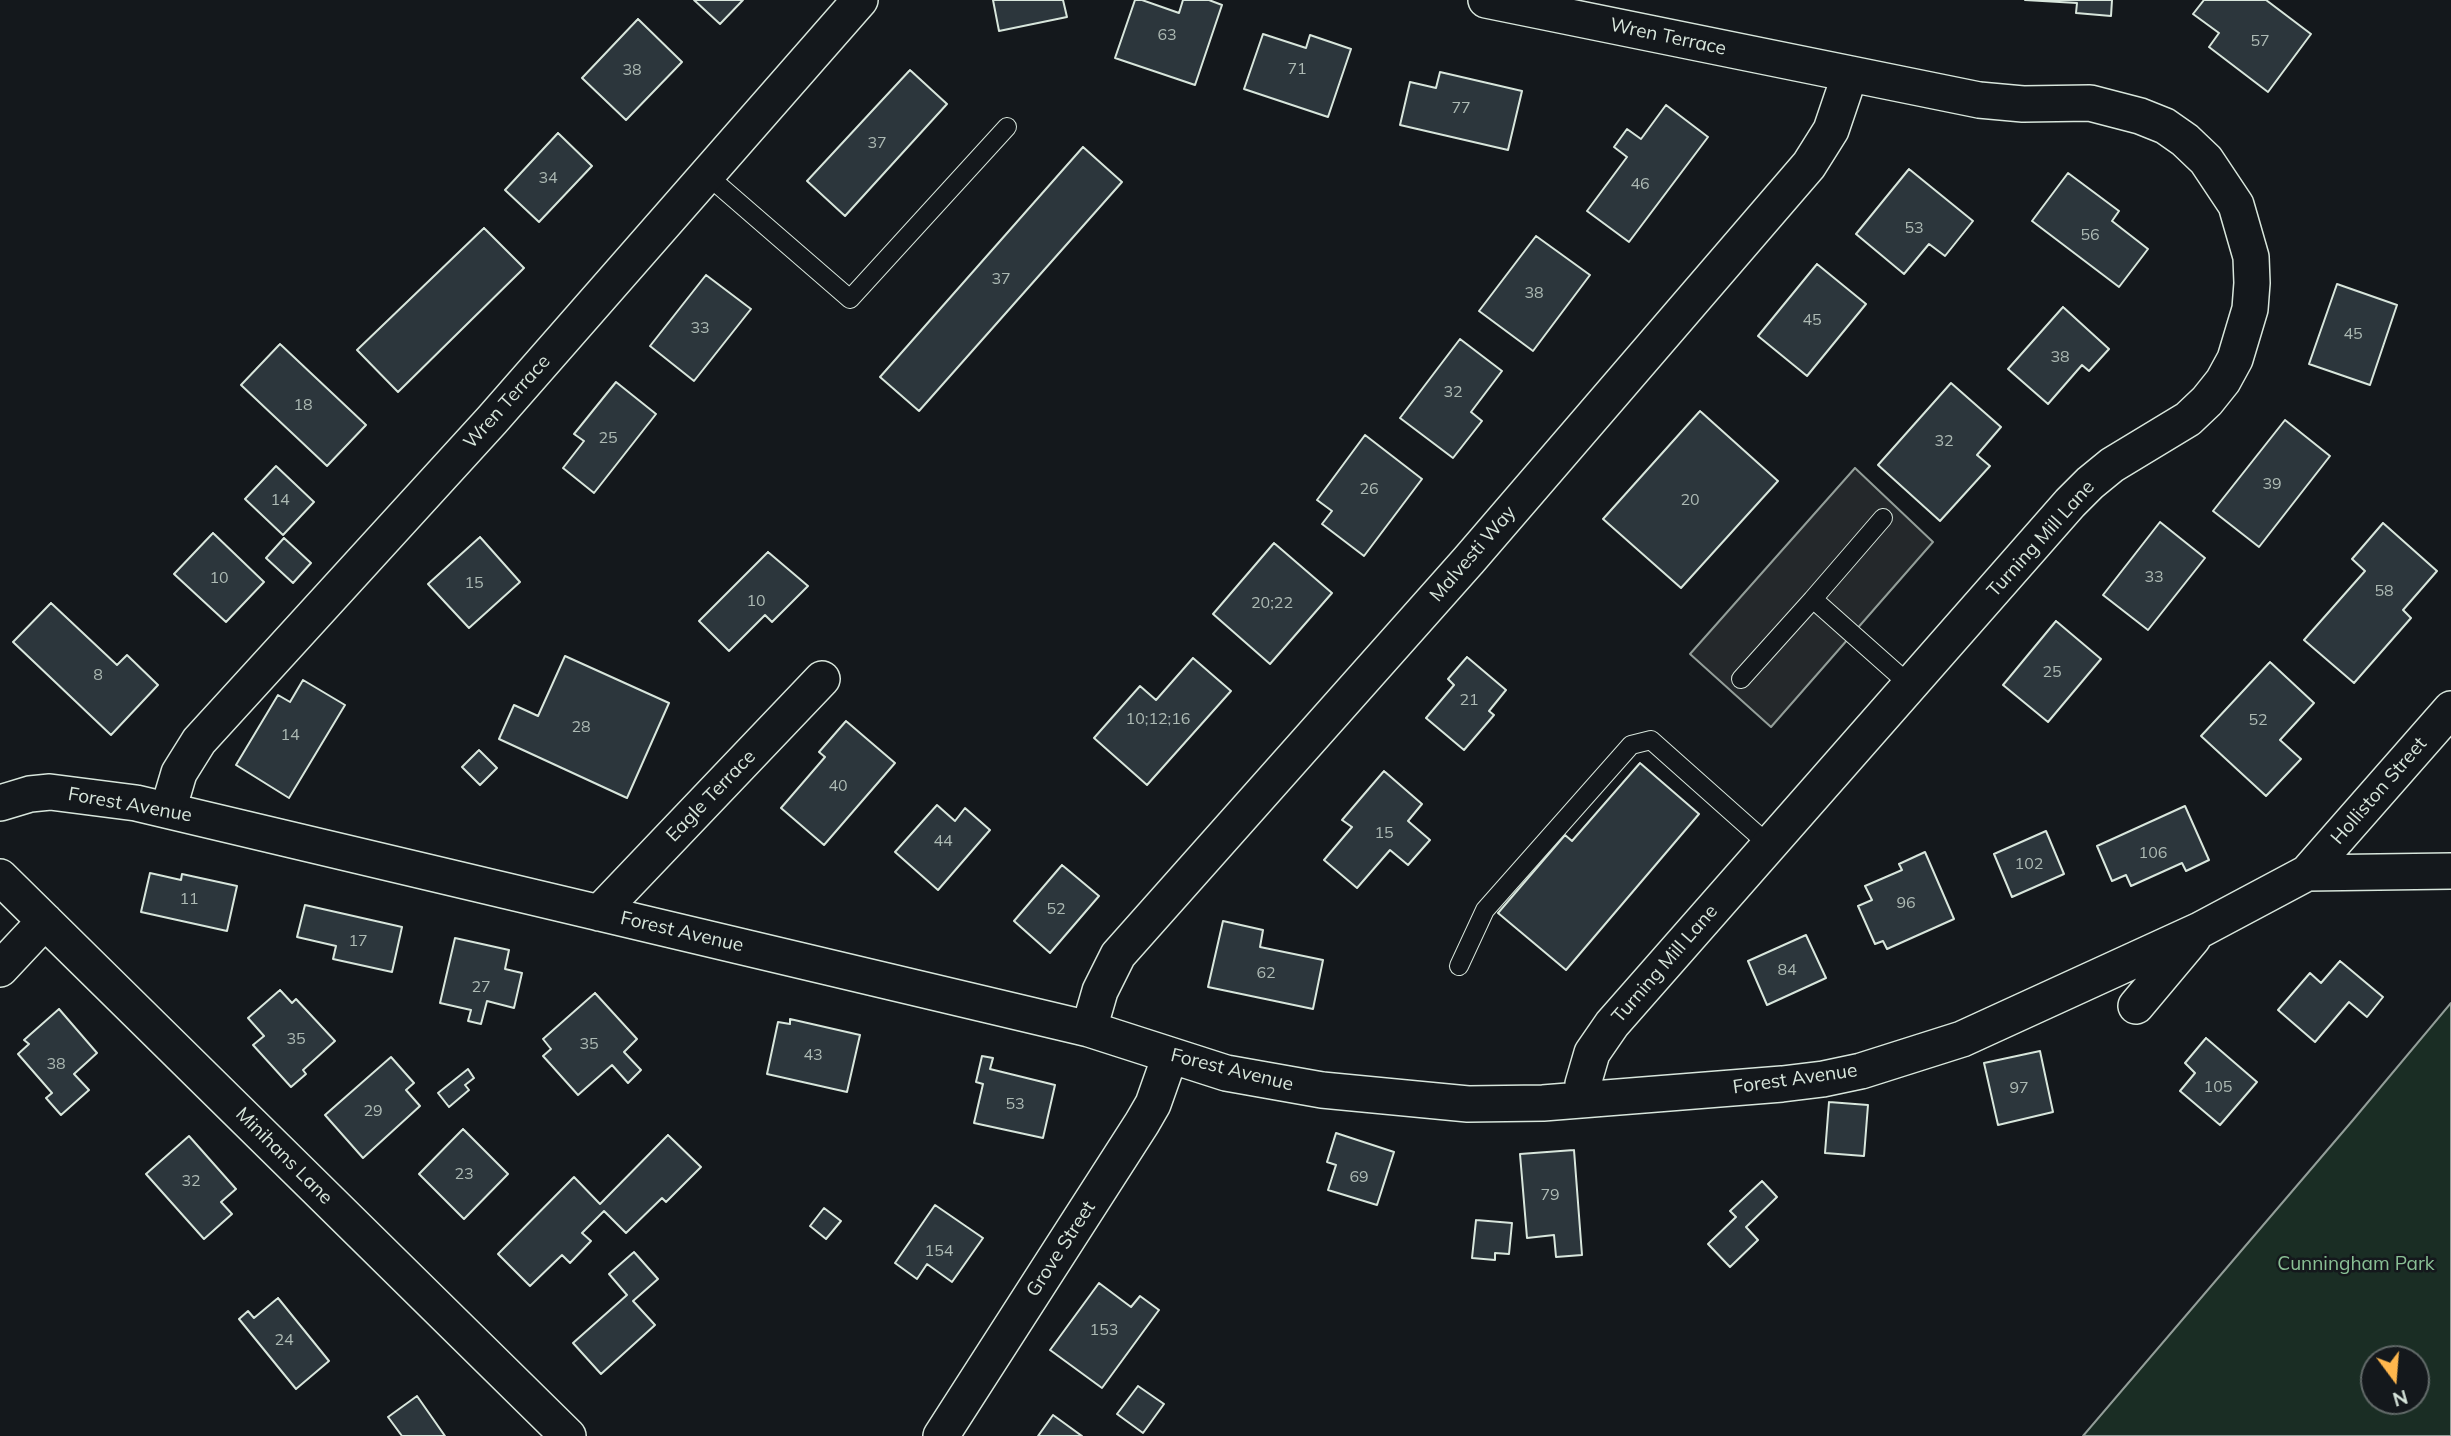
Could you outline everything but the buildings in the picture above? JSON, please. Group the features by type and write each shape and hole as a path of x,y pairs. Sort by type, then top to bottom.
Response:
{"street":[{"name":"Wren Terrace","path":"167,810 179,773 199,741 492,420 860,0"},
{"name":"Wren Terrace","path":"1486,0 1850,74"},
{"name":"Turning Mill Lane","path":"1583,1100 1586,1069 1601,1037 2090,483 2112,465 2188,418 2215,391 2235,359 2244,335 2252,283 2251,257 2239,214 2206,159 2165,126 2116,108 2090,103 2002,103 1850,74"},
{"name":"Malvesti Way","path":"1089,1029 1100,991 1118,955 1469,559 1809,165 1832,130 1850,74"},
{"name":"Eagle Terrace","path":"599,913 822,679"},
{"name":"Holliston Street","path":"2307,873 2451,709"},
{"name":"Forest Avenue","path":"0,803 20,796 50,792 116,800 167,810 1089,1029 1170,1056 1254,1079 1420,1101 1508,1105 1782,1084 1823,1079 1895,1062 1973,1034 2200,930 2307,873 2451,871"},
{"name":"Minihans Lane","path":"0,877 568,1436"},
{"path":"0,969 45,921"},
{"path":"2136,1006 2200,930"},
{"name":"Grove Street","path":"940,1436 1142,1123 1153,1104 1170,1056"}],"lane":[{"path":"708,174 850,299 1007,127"},
{"path":"1741,679 1883,518"},
{"path":"1813,599 1911,686"},
{"path":"1459,966 1485,911 1631,744 1651,740 1769,845"}],"green space":[{"name":"Cunningham Park","path":"2451,1003 2451,1436 2083,1436 2353,1120"}],"shaded area":[{"path":"1855,468 1933,542 1771,727 1690,654"}]}
